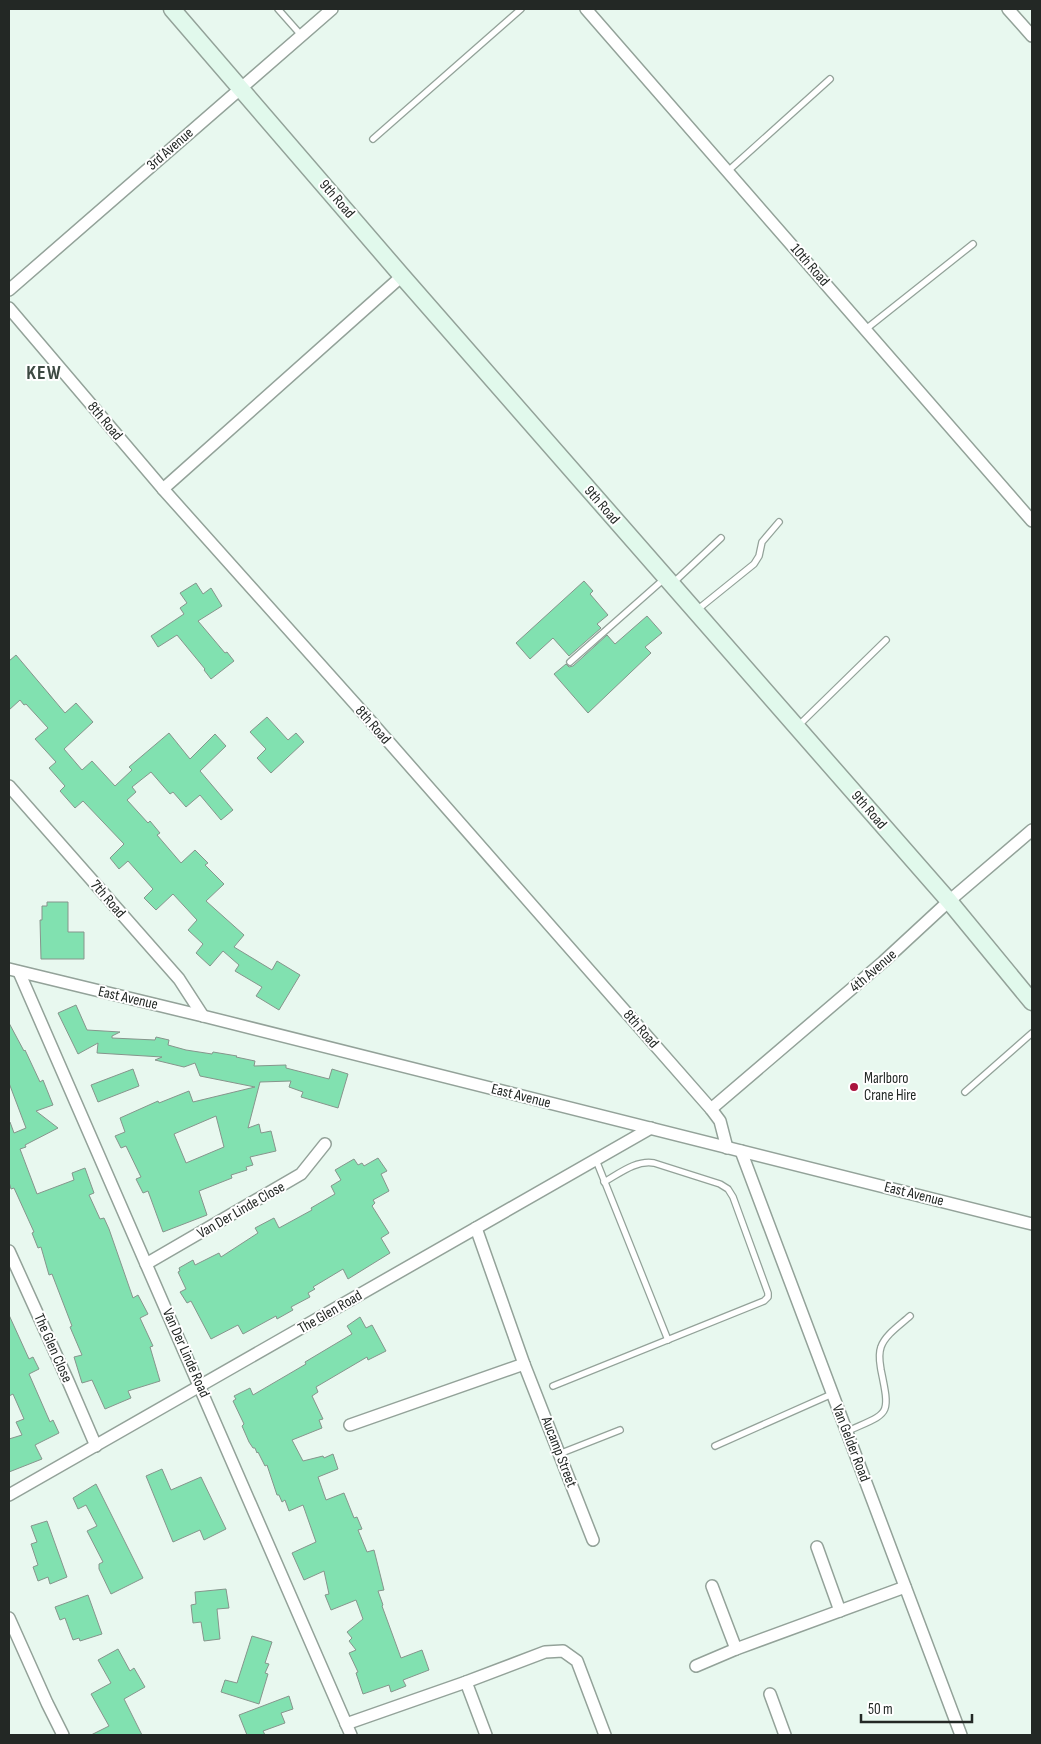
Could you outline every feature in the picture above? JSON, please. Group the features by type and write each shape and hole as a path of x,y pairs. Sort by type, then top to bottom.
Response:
{"main road":[{"name":"9th Road","path":"172,9 402,276 948,901 1032,1002"}],"street":[{"name":"3rd Avenue","path":"9,290 332,9"},
{"name":"10th Road","path":"586,9 1032,521"},
{"path":"1008,9 1032,36"},
{"path":"163,490 402,276"},
{"name":"8th Road","path":"9,308 163,490 366,716 711,1109 720,1121 727,1148"},
{"name":"7th Road","path":"9,786 179,979 203,1016"},
{"name":"4th Avenue","path":"711,1109 883,962 948,901 1032,830"},
{"name":"East Avenue","path":"14,970 1032,1224"},
{"name":"Van Der Linde Road","path":"14,970 201,1387 349,1730"},
{"name":"The Glen Road","path":"9,1495 201,1387 651,1128"},
{"name":"Van Der Linde Close","path":"146,1264 301,1174 325,1144"},
{"name":"Van Gelder Road","path":"741,1151 961,1735"},
{"name":"Aucamp Street","path":"476,1228 524,1364 593,1540"},
{"name":"The Glen Close","path":"9,1251 96,1446"},
{"path":"350,1425 524,1364"},
{"path":"817,1547 840,1611"},
{"path":"712,1586 736,1649"},
{"path":"696,1666 736,1649 905,1587"},
{"path":"9,1618 63,1735"},
{"path":"349,1730 545,1652 563,1651 577,1661 605,1735"},
{"path":"466,1682 486,1735"},
{"path":"770,1694 785,1735"}],"lane":[{"path":"278,9 301,36"},
{"path":"373,139 521,9"},
{"path":"728,171 830,79"},
{"path":"866,329 973,244"},
{"path":"695,612 754,564 759,556 762,542 779,522"},
{"path":"570,662 721,538"},
{"path":"796,727 886,640"},
{"path":"965,1092 1032,1033"},
{"path":"596,1160 668,1340"},
{"path":"553,1386 764,1301 768,1297 733,1197 728,1189 720,1184 646,1162 639,1163 604,1182"},
{"path":"846,1432 883,1414 887,1407 879,1360 880,1348 885,1339 910,1316"},
{"path":"715,1446 832,1394"},
{"path":"559,1454 620,1430"}],"building":[{"path":"584,581 593,591 590,594 608,615 597,624 601,628 569,656 553,638 530,659 516,643"},
{"path":"196,583 203,594 211,588 222,606 198,621 234,661 211,679 177,635 158,647 151,636 184,614 180,608 187,603 180,593"},
{"path":"647,616 662,633 645,647 651,653 588,713 554,674 566,664 569,667 573,666 607,635 615,644"},
{"path":"16,655 65,713 76,703 93,722 64,749 82,770 92,761 115,786 132,770 129,767 169,733 190,759 215,734 226,746 200,771 233,810 221,820 200,795 186,807 173,792 170,794 151,772 132,787 136,792 127,800 148,823 150,821 160,833 157,835 181,863 195,850 208,863 205,865 224,884 206,901 244,935 234,947 272,970 277,961 300,975 279,1010 256,996 262,987 235,971 239,965 223,951 210,966 196,953 203,944 188,930 197,920 173,894 156,910 144,898 153,889 128,861 119,869 110,858 124,844 83,801 75,808 60,791 65,786 49,768 56,762 35,739 48,728 20,700 9,710 9,661"},
{"path":"267,717 288,740 296,733 304,742 271,773 257,758 266,749 250,732"},
{"path":"47,902 68,902 68,932 84,932 84,959 41,959 40,920 42,920 42,906 47,906"},
{"path":"76,1005 87,1030 120,1032 112,1036 112,1038 155,1040 156,1037 169,1040 168,1045 186,1050 237,1056 255,1061 254,1066 286,1065 286,1068 329,1079 332,1069 348,1074 338,1108 301,1097 303,1092 289,1087 291,1081 260,1082 248,1128 259,1124 261,1133 271,1131 276,1151 250,1157 253,1165 246,1167 247,1170 231,1175 232,1178 199,1191 207,1215 163,1232 148,1191 143,1193 136,1179 141,1177 126,1146 121,1148 115,1136 125,1132 120,1118 158,1101 159,1103 189,1091 193,1102 255,1087 200,1076 195,1063 184,1067 155,1060 162,1057 97,1053 98,1043 78,1054 58,1013","holes":["216,1116 224,1147 186,1163 174,1134"]},
{"path":"9,1023 25,1050 40,1082 43,1080 53,1105 36,1111 58,1128 20,1149 37,1194 74,1180 72,1173 85,1168 94,1193 89,1195 100,1219 104,1218 109,1229 133,1298 138,1295 148,1314 140,1318 153,1346 150,1347 160,1381 128,1391 131,1398 105,1409 92,1380 82,1383 74,1357 82,1355 70,1327 72,1326 52,1274 49,1275 41,1247 38,1248 32,1233 34,1232 14,1188 11,1189 9,1182 9,1122 14,1133 26,1128 9,1083"},
{"path":"133,1069 139,1086 98,1102 91,1085"},
{"path":"378,1158 387,1171 381,1174 389,1191 373,1200 375,1203 372,1206 389,1233 381,1238 390,1253 348,1279 343,1269 313,1287 315,1289 308,1293 310,1297 291,1307 293,1310 277,1319 276,1316 243,1334 238,1325 211,1339 191,1301 187,1303 180,1292 186,1289 178,1272 180,1271 179,1268 193,1260 195,1265 219,1253 221,1257 258,1233 255,1228 274,1218 279,1228 312,1210 311,1208 335,1194 331,1186 341,1180 335,1170 354,1159 358,1165 362,1163 364,1166"},
{"path":"9,1315 29,1359 33,1357 39,1369 29,1374 50,1422 53,1420 59,1433 35,1445 42,1459 9,1472 9,1439 22,1435 16,1422 24,1419 13,1394 9,1396"},
{"path":"360,1317 366,1328 372,1325 386,1351 368,1360 367,1357 316,1387 318,1392 312,1396 323,1419 319,1420 322,1428 292,1440 303,1461 323,1456 324,1458 333,1454 338,1469 318,1477 326,1500 344,1493 354,1518 357,1517 362,1529 358,1530 367,1552 374,1550 384,1590 378,1591 401,1658 422,1650 429,1670 403,1680 406,1686 391,1692 389,1685 363,1694 356,1673 358,1672 349,1653 356,1650 349,1641 352,1638 347,1632 363,1619 356,1600 331,1610 325,1595 329,1594 324,1571 304,1580 292,1553 316,1542 303,1505 289,1511 285,1500 282,1502 279,1495 277,1495 267,1465 265,1466 258,1452 249,1442 242,1426 244,1424 233,1401 236,1399 234,1396 250,1388 253,1395 352,1334 347,1326"},
{"path":"162,1469 171,1490 201,1477 226,1529 204,1540 200,1530 173,1542 146,1476"},
{"path":"96,1484 143,1578 111,1594 99,1569 99,1564 103,1562 87,1531 97,1526 86,1505 78,1509 73,1498"},
{"path":"47,1521 67,1577 50,1584 48,1577 38,1581 33,1567 38,1565 31,1544 37,1542 31,1526"},
{"path":"226,1589 229,1608 217,1609 220,1639 204,1641 201,1622 193,1623 191,1605 196,1604 195,1592"},
{"path":"88,1595 102,1634 80,1641 79,1638 73,1640 65,1618 60,1620 55,1607"},
{"path":"252,1636 272,1642 265,1663 269,1664 265,1673 268,1674 259,1704 221,1692 225,1680 237,1683"},
{"path":"118,1649 130,1671 134,1668 145,1687 124,1699 142,1735 91,1735 109,1726 91,1694 111,1683 98,1660"},
{"path":"289,1696 293,1709 281,1713 285,1723 263,1731 265,1735 247,1735 239,1715"}],"place":[{"name":"Marlboro Crane Hire","path":"854,1087"}],"district":[{"name":"KEW","path":"44,373"}]}
